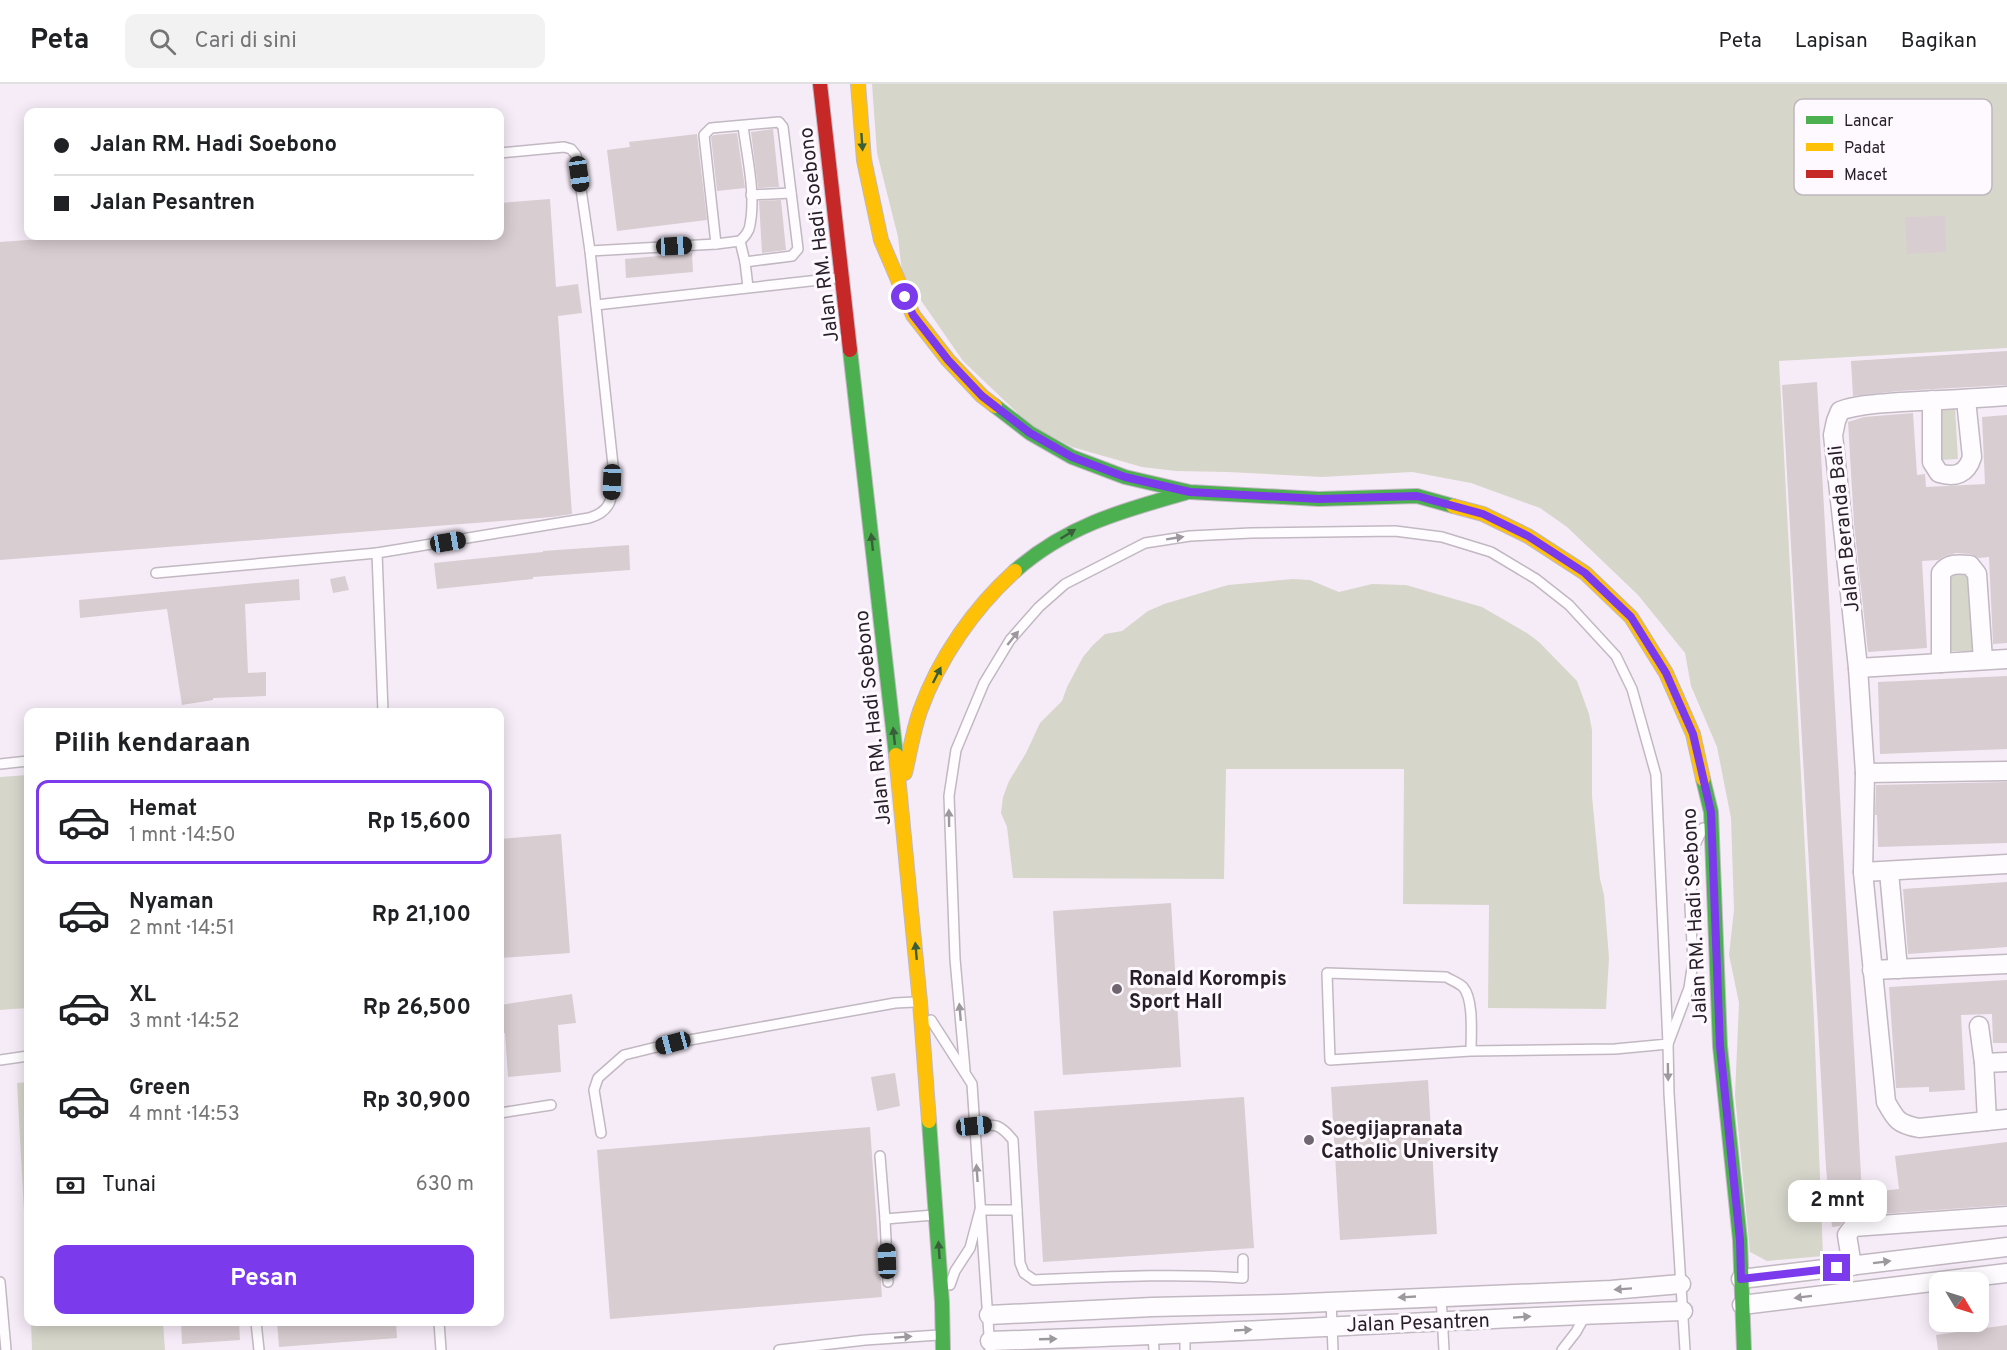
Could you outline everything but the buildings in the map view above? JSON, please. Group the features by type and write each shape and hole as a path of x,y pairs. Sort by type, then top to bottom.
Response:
{"main road":[{"name":"Jalan RM. Hadi Soebono","path":"820,84 900,790 920,1002 942,1302 943,1350"},
{"name":"Jalan RM. Hadi Soebono","path":"858,84 864,160 881,240 913,315 948,360 982,396 1030,433 1072,457 1125,477 1190,492 1319,499 1417,496 1483,514 1528,536 1585,573 1631,617 1666,673 1693,734 1711,812 1720,1046 1740,1240 1744,1350"},
{"path":"900,790 922,704 952,644 982,604 1036,554 1076,529 1120,511 1190,492"}],"street":[{"name":"Jalan Beranda Bali","path":"1863,872 1864,773 1857,668 1833,435 1836,421 1840,411 1875,404 2007,396"},
{"path":"1932,400 1932,462 1939,473 1956,475 1964,472 1972,457 1966,400"},
{"path":"1941,663 1941,573 1945,567 1955,564 1970,565 1977,574 1983,660"},
{"path":"1857,668 2007,659"},
{"path":"1864,773 2007,771"},
{"path":"2007,864 1863,872 1886,1102 1896,1120 1919,1128 2007,1119"},
{"path":"1889,872 1898,969"},
{"path":"1872,970 2007,964"},
{"path":"1979,1026 1984,1063 1987,1121"},
{"path":"1984,1063 2007,1062"},
{"path":"1852,1266 1847,1235 1853,1227 2007,1216"},
{"path":"1741,1279 2007,1247"},
{"path":"1742,1305 2007,1274"},
{"name":"Jalan Pesantren","path":"989,1316 1152,1307 1611,1290 1681,1284"},
{"path":"1152,1307 1153,1342"},
{"name":"Jalan Pesantren","path":"990,1345 1185,1342 1332,1326 1683,1311"}],"lane":[{"path":"716,244 704,135 711,128 777,122 781,124 797,252 792,256 746,262"},
{"path":"590,251 740,241 746,236 750,226 751,195 743,126"},
{"path":"156,573 377,553 590,518 600,515 608,508 612,498 613,465 590,251 576,155 571,149 564,147 504,153"},
{"path":"751,195 791,193"},
{"path":"740,241 746,262 748,287"},
{"path":"596,305 843,277"},
{"path":"965,1070 955,959 949,796 956,750 984,683 1010,640 1039,607 1065,584 1145,543 1190,536 1395,531 1442,537 1491,552 1536,579 1569,605 1616,656 1632,689 1656,775 1669,1094 1685,1350"},
{"path":"377,553 383,708"},
{"path":"0,764 24,761"},
{"path":"1668,1044 1689,988 1693,963 1690,906 1695,845 1711,812"},
{"path":"1471,1051 1468,996 1463,987 1446,977 1327,973 1329,1060 1471,1051 1615,1048 1668,1044"},
{"path":"601,1133 594,1090 598,1077 624,1055 673,1043 871,1007 920,1002 972,1084 990,1345"},
{"path":"0,1060 24,1057"},
{"path":"504,1112 551,1105"},
{"path":"974,1126 996,1124 1013,1140 1020,1263 1024,1273 1034,1280 1155,1275 1243,1278 1243,1259"},
{"path":"880,1156 888,1282"},
{"path":"980,1210 1017,1210"},
{"path":"942,1302 955,1271 970,1248 980,1210"},
{"path":"885,1219 936,1215"},
{"path":"0,1282 6,1350"},
{"path":"1442,1296 1444,1350"},
{"path":"1331,1301 1334,1350"},
{"path":"1562,1350 1586,1314"},
{"path":"256,1326 259,1350"},
{"path":"439,1326 441,1350"},
{"path":"779,1350 942,1334"}],"shaded area":[{"path":"872,84 2007,84 2007,348 1779,361 1814,1019 1823,1256 1767,1261 1750,1252 1735,1095 1739,1003 1729,955 1734,910 1731,818 1717,747 1691,686 1685,653 1638,595 1567,527 1540,508 1471,483 1412,472 1322,477 1176,471 1142,467 1072,447 1030,425 963,361 902,273 898,237 877,153"},
{"path":"1955,407 1958,459 1940,460 1937,408"},
{"path":"1951,574 1969,574 1973,651 1951,651"},
{"path":"1293,579 1310,580 1339,592 1372,584 1406,585 1482,607 1539,642 1577,681 1589,714 1592,730 1592,796 1609,958 1606,1009 1488,1008 1489,905 1403,904 1404,769 1226,769 1224,879 1013,878 1007,827 1001,813 1003,797 1040,723 1062,701 1083,657 1093,645 1105,634 1122,631 1148,611 1164,604 1228,585"},
{"path":"24,775 24,1008 0,1010 0,777"},
{"path":"24,1082 24,1212 17,1083"},
{"path":"31,1326 163,1326 165,1350 32,1350"}],"traffic: fast":[{"path":"850,350 896,755"},
{"path":"995,406 1030,433 1072,457 1125,477 1190,492 1319,499 1417,496 1453,506"},
{"path":"1015,571 1034,555 1074,531 1139,506 1185,493"},
{"path":"1703,779 1711,812 1720,1046 1740,1240 1744,1350"},
{"path":"929,1121 942,1302 943,1350"}],"traffic: slow":[{"path":"858,84 864,160 881,240 913,315 948,360 982,396 995,406"},
{"path":"1453,506 1483,514 1528,536 1585,573 1631,617 1666,673 1693,734 1703,779"},
{"path":"905,773 913,734 937,672 972,618 1015,571"},
{"path":"896,755 929,1121"}],"traffic: jam":[{"path":"820,84 850,350"}],"place":[{"name":"Ronald Korompis Sport Hall","path":"1117,989"},
{"name":"Soegijapranata Catholic University","path":"1309,1140"}],"route":[{"path":"905,297 913,315 948,360 982,396 1030,433 1072,457 1125,477 1190,492 1319,499 1417,496 1483,514 1528,536 1585,573 1631,617 1666,673 1693,734 1711,812 1720,1046 1740,1240 1741,1279 1837,1268"}]}
